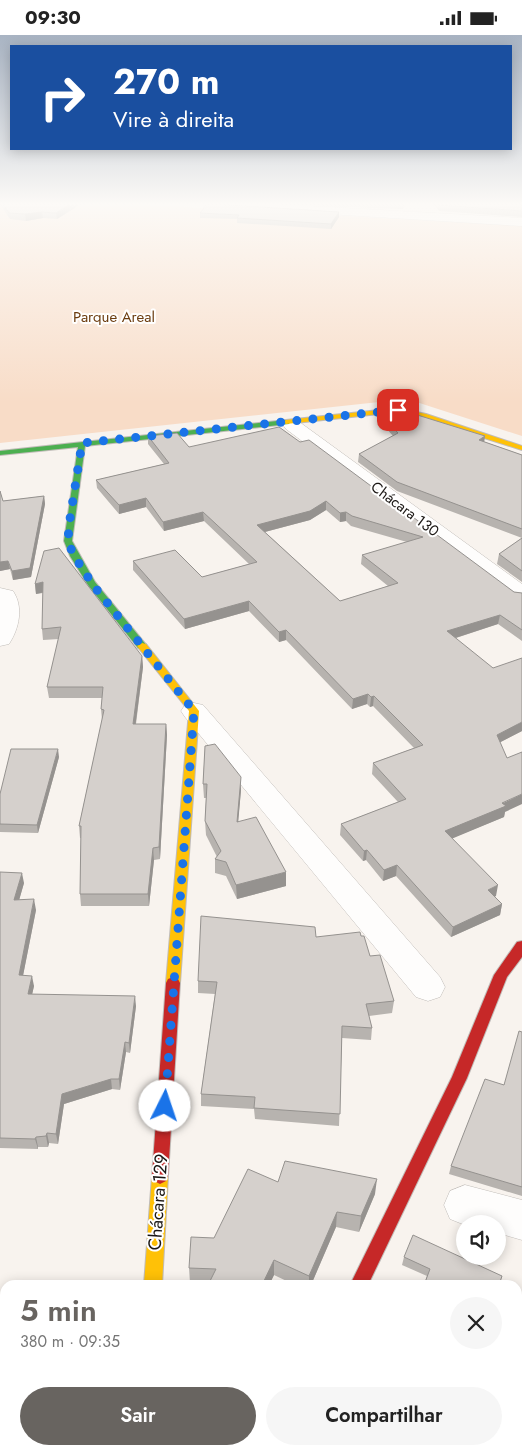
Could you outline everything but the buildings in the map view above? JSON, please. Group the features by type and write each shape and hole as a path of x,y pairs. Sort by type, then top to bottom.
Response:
{"street":[{"path":"0,453 398,410 416,413 522,448"},
{"name":"Chácara 130","path":"290,423 522,595"},
{"path":"82,443 69,525 68,541 73,554 93,585 194,711 428,987"},
{"path":"0,595 5,596 8,602 8,612 0,639"},
{"name":"Chácara 129","path":"153,1280 170,1017 194,711"},
{"path":"361,1280 459,1078 501,975 522,946"},
{"path":"465,1205 522,1221"}],"green space":[{"name":"Parque Areal","path":"0,270 522,270 522,436 407,399 0,443"}],"traffic: fast":[{"path":"0,453 286,422"},
{"path":"82,443 68,541 74,556 91,583 142,646"}],"traffic: slow":[{"path":"286,422 398,410 423,416 522,448"},
{"path":"142,646 194,711 173,983"},
{"path":"153,1280 160,1176"}],"traffic: jam":[{"path":"361,1280 459,1078 501,975 522,946"},
{"path":"160,1176 173,983"}],"route":[{"path":"165,1106 194,711 93,585 73,554 68,541 69,525 82,443 398,410"}]}
